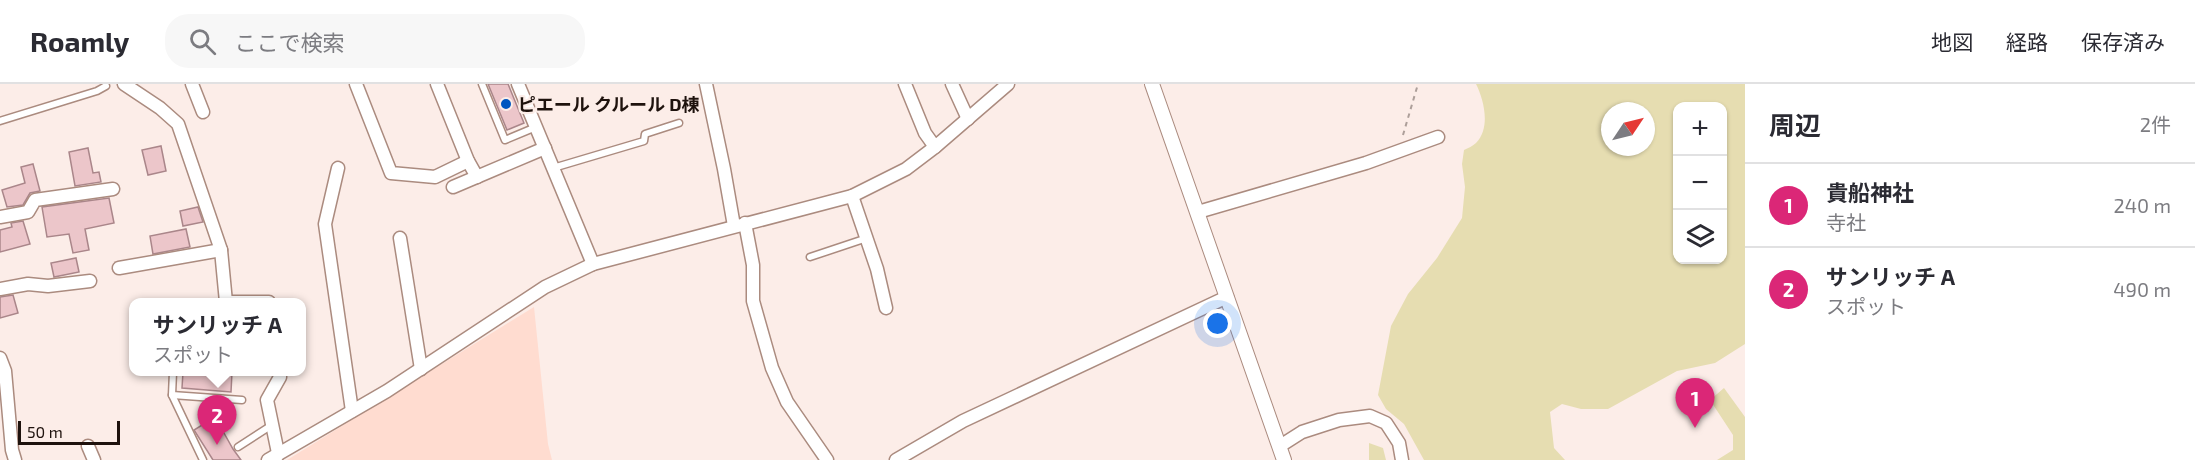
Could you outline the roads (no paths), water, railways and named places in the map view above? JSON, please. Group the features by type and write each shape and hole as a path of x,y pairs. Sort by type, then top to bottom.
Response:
{"street":[{"path":"124,84 160,108 178,124 221,250 226,298"},
{"path":"192,84 203,112"},
{"path":"356,84 391,173 435,177 468,161"},
{"path":"437,84 468,161 477,177"},
{"path":"518,84 593,264"},
{"path":"706,84 739,225 753,265 753,302 772,368 787,402 827,460"},
{"path":"904,84 925,134 935,147"},
{"path":"952,84 968,119"},
{"path":"1152,84 1282,453 1302,432 1339,420 1370,416 1386,423 1399,443 1402,460"},
{"path":"280,376 267,400 272,425 274,458 421,369 546,287 593,264 852,196 906,169 968,119 1003,86"},
{"path":"1198,212 1366,164 1438,137"},
{"path":"453,187 545,148"},
{"path":"338,168 325,224 352,411"},
{"path":"0,217 28,212 35,200 113,189"},
{"path":"852,196 878,269 886,308"},
{"path":"400,238 421,369"},
{"path":"119,268 221,250"},
{"path":"0,289 28,284 48,286 90,280"},
{"path":"896,460 963,421 1227,297"},
{"path":"0,358 5,371 12,450 15,460"},
{"path":"88,446 94,460"}],"lane":[{"path":"482,84 505,140 536,127"},
{"path":"0,121 97,91 106,85"},
{"path":"553,168 644,141 645,134 679,123"},
{"path":"810,257 868,238"},
{"path":"173,376 172,395 202,460"},
{"path":"172,395 242,400"},
{"path":"238,447 272,425"}],"place":[{"name":"ピエール クルール D棟","path":"506,104"},
{"name":"貴船神社","path":"1695,428"},
{"name":"サンリッチ A","path":"217,445"}]}
